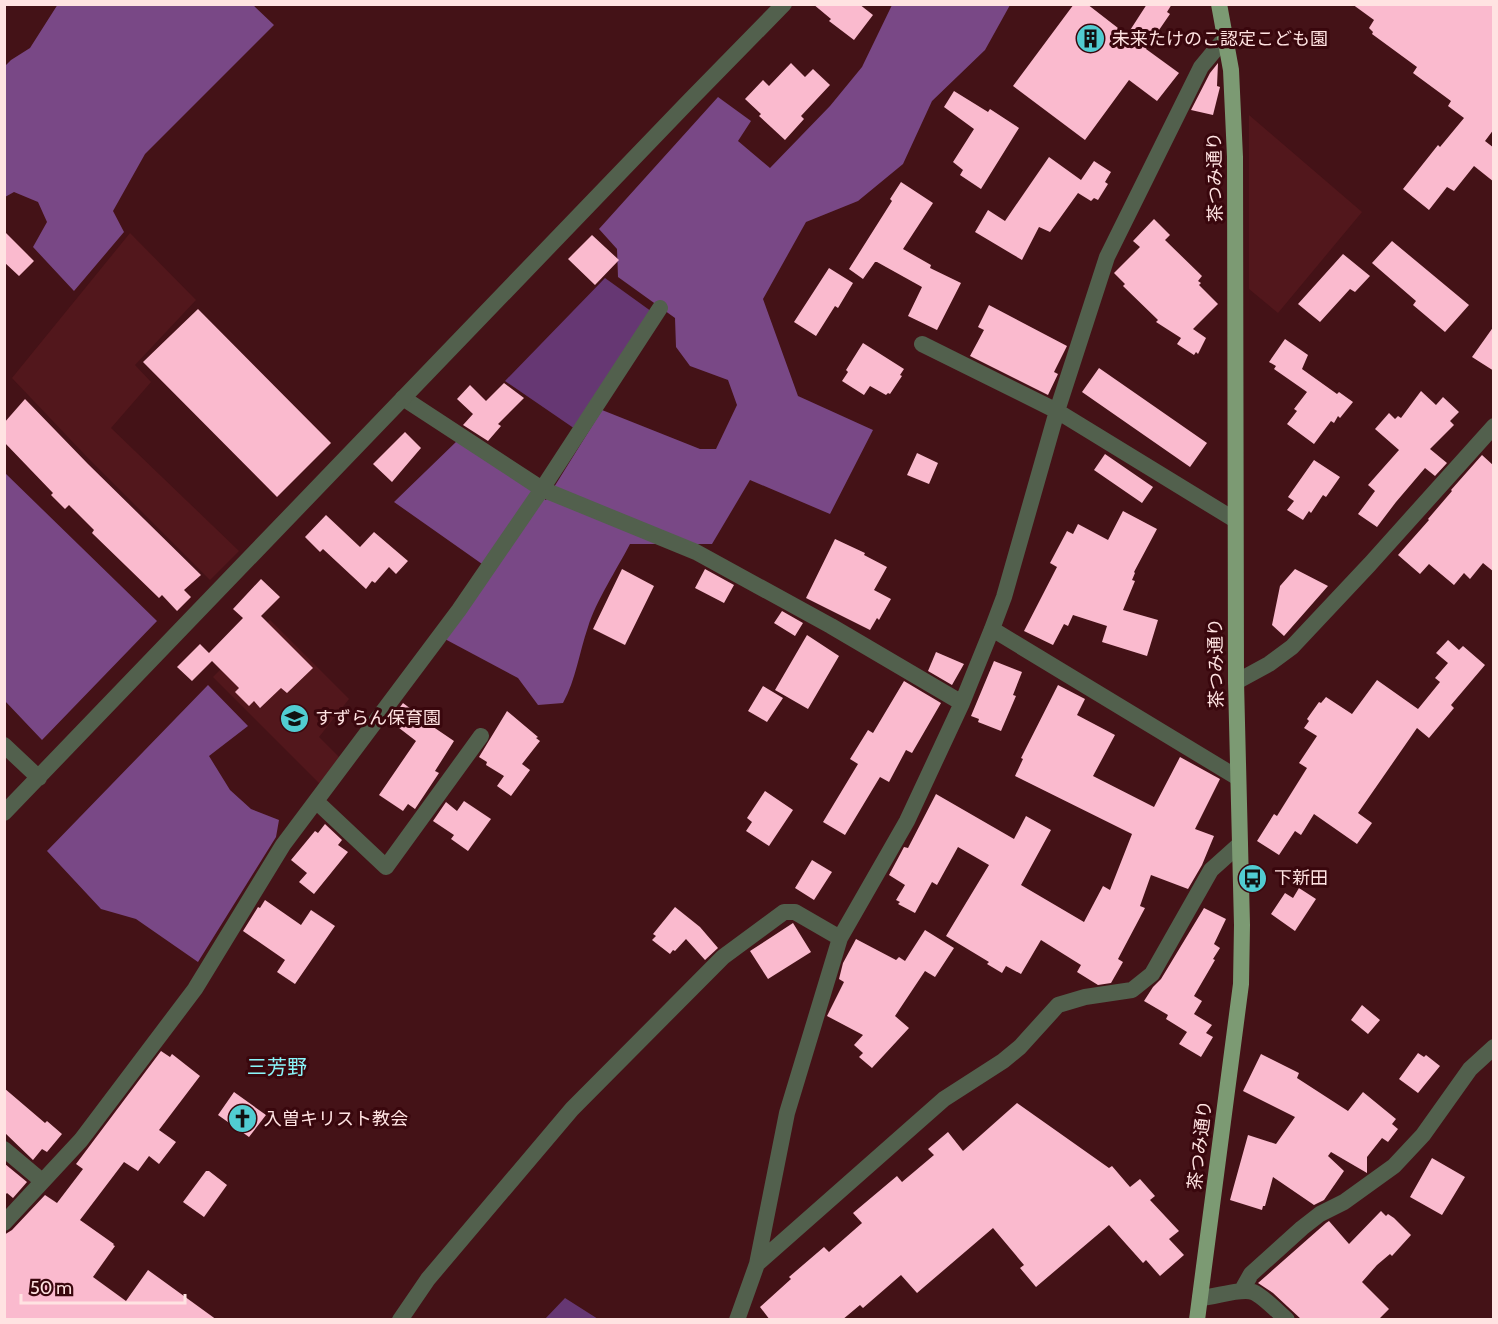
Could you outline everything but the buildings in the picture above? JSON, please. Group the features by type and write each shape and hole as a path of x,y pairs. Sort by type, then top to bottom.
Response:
{"main road":[{"name":"茶つみ通り","path":"1197,1320 1240,984 1240,844 1234,520 1235,156 1231,70 1219,4"}],"street":[{"path":"4,813 784,4"},
{"path":"737,1320 757,1264 787,1113 840,938 907,821 962,703 992,629 1004,597 1057,411 1107,257 1200,67 1225,38"},
{"path":"4,1223 81,1140 195,989 283,845 459,610 542,489 660,308"},
{"path":"922,344 1057,411 1234,520"},
{"path":"403,398 542,489 696,552 831,626 962,703"},
{"path":"1236,682 1269,664 1292,647 1494,426"},
{"path":"992,629 1238,778"},
{"path":"317,802 386,867 481,736"},
{"path":"4,745 39,778"},
{"path":"757,1264 944,1099 1003,1061 1020,1047 1058,1005 1085,997 1132,990 1143,983 1152,974 1211,870 1240,844"},
{"path":"400,1320 428,1279 572,1109 723,957 784,912 795,912 840,938"},
{"path":"1242,1290 1251,1274 1302,1228 1320,1214 1344,1202 1394,1166 1423,1135 1470,1070 1494,1047"},
{"path":"4,1149 42,1181"},
{"path":"1200,1298 1215,1297 1242,1290 1255,1292 1287,1320"}],"shaded area":[{"path":"58,4 253,5 274,25 145,154 113,211 124,232 74,291 33,247 47,222 38,202 14,192 5,197 5,66 30,48"},
{"path":"892,5 1010,5 985,50 932,101 903,164 858,201 806,222 763,299 798,396 873,430 830,514 750,480 712,544 630,544 592,617 563,703 538,705 518,678 443,638 492,571 394,502 457,441 546,500 602,410 700,449 716,449 737,405 728,380 690,366 676,347 675,318 618,277 617,249 599,229 718,97 751,121 738,141 770,168 830,106 862,67"},
{"path":"1249,115 1362,212 1278,313 1249,289"},
{"path":"130,233 196,300 135,365 151,382 111,428 239,551 210,580 12,378"},
{"path":"605,278 655,314 578,431 505,381"},
{"path":"4,472 157,621 42,740 5,701"},
{"name":"すずらん保育園","path":"270,620 349,699 319,737 340,758 320,784 213,677"},
{"path":"208,685 248,726 209,756 230,790 251,809 279,820 276,837 198,962 136,919 101,909 47,851"},
{"path":"565,1298 598,1319 545,1319"}],"place":[{"name":"未来たけのこ認定こども園","path":"1091,39"},
{"name":"すずらん保育園","path":"294,718"},
{"name":"下新田","path":"1253,878"},
{"name":"入曽キリスト教会","path":"243,1119"}],"district":[{"name":"三芳野","path":"277,1067"}]}
